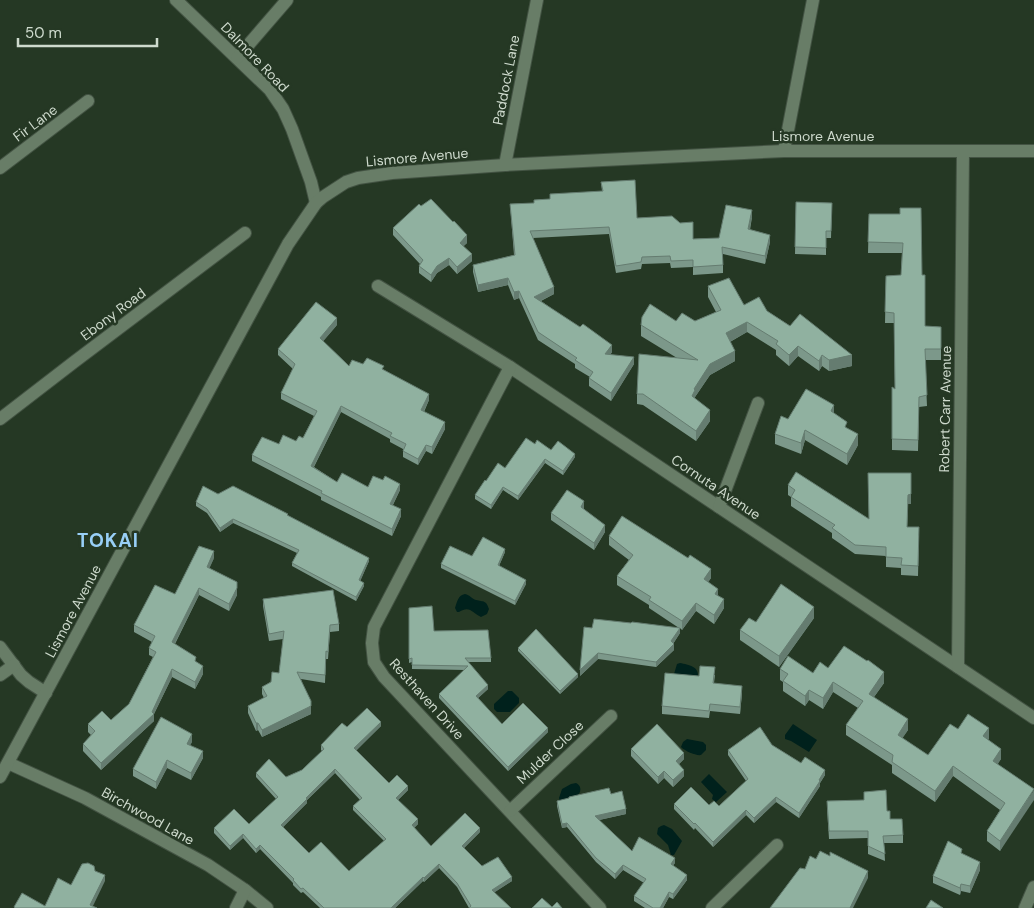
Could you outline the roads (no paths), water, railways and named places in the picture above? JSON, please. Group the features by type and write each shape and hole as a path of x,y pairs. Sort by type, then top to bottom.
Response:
{"street":[{"name":"Dalmore Road","path":"176,0 270,90 283,109 292,129 311,182 316,203"},
{"path":"237,58 287,0"},
{"name":"Paddock Lane","path":"505,165 537,0"},
{"path":"784,151 813,0"},
{"name":"Fir Lane","path":"0,168 88,101"},
{"name":"Lismore Avenue","path":"0,777 288,244 316,203 346,182 358,178 392,173 505,165 784,151 1034,151"},
{"name":"Robert Carr Avenue","path":"958,667 963,151"},
{"name":"Ebony Road","path":"0,419 245,233"},
{"name":"Cornuta Avenue","path":"378,286 510,367 1034,718"},
{"name":"Resthaven Drive","path":"510,367 374,628 372,643 374,662 384,677 600,908"},
{"path":"719,507 758,403"},
{"path":"0,647 29,682 46,693"},
{"path":"0,675 14,664"},
{"name":"Mulder Close","path":"510,811 611,716"},
{"name":"Birchwood Lane","path":"8,763 86,798 208,865 245,890 267,908"},
{"path":"712,908 777,845"},
{"path":"1025,908 1034,887"},
{"path":"236,908 245,890"}],"water":[{"path":"465,594 486,603 489,609 487,614 481,617 468,609 457,612 455,608 457,601 459,597"},
{"path":"680,663 695,668 698,677 674,674 677,664"},
{"path":"508,691 512,691 519,698 519,703 510,712 497,712 494,709 494,704"},
{"path":"793,724 817,740 809,752 785,739 785,735"},
{"path":"687,739 703,742 706,745 706,750 699,755 685,750 681,747"},
{"path":"709,774 727,792 716,802 712,799 713,795 701,782"},
{"path":"576,783 580,788 578,795 560,802 559,798 562,789"},
{"path":"664,825 672,829 682,841 674,855 671,855 668,845 657,834 658,828"}],"district":[{"name":"TOKAI","path":"108,540"}]}
